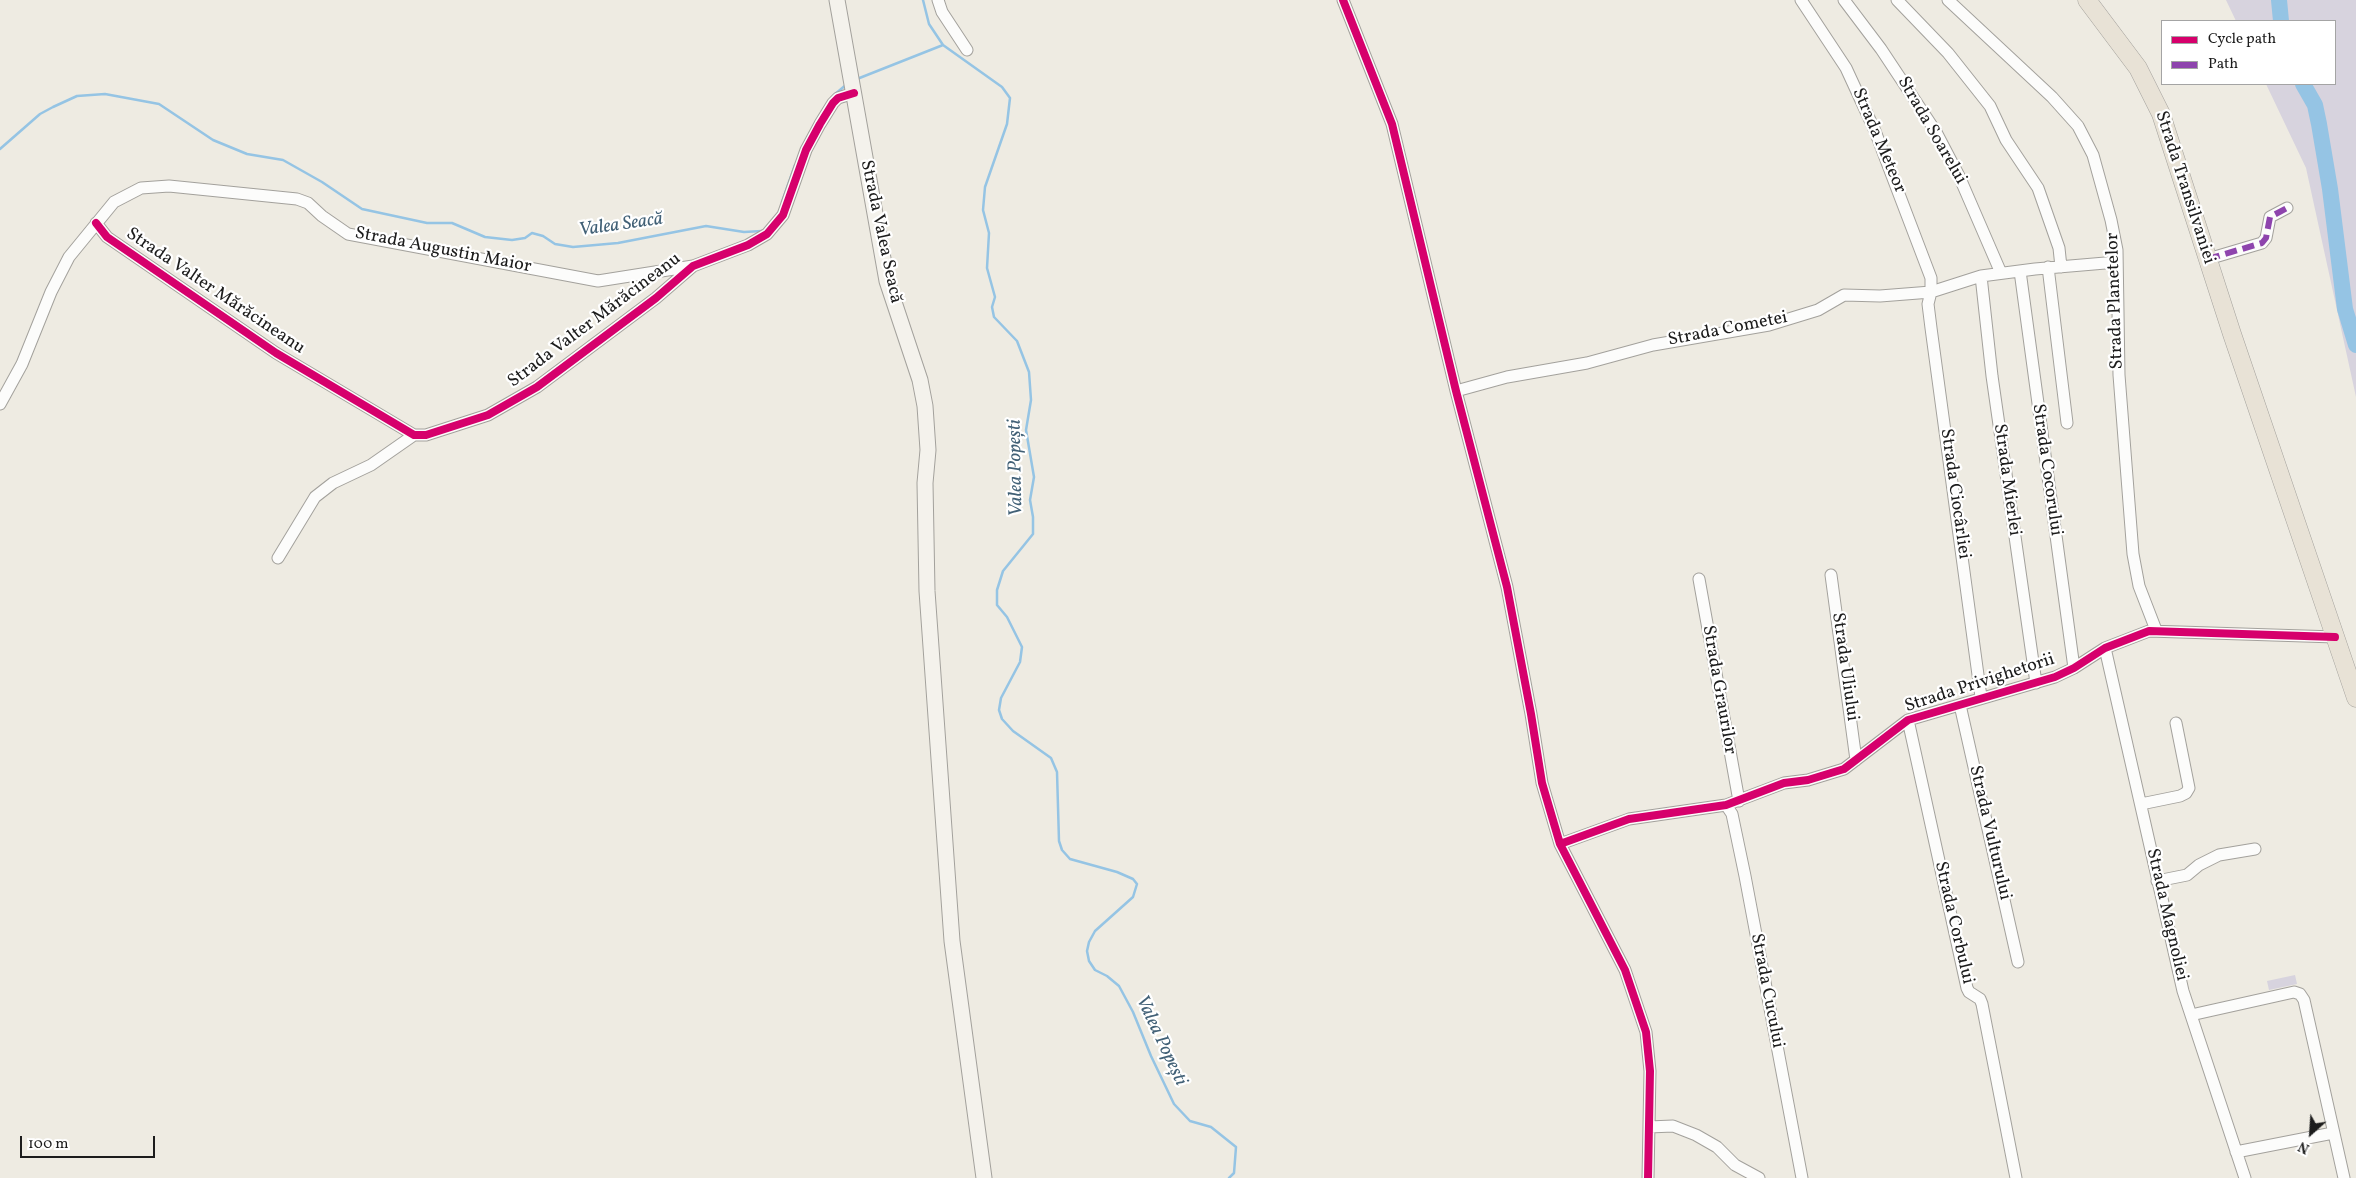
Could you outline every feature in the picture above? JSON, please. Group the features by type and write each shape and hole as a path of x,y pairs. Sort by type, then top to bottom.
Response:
{"main road":[{"name":"Strada Valea Seacă","path":"837,0 887,281 917,371 925,406 928,450 926,521 930,658 952,941 984,1178"},
{"name":"Strada Transilvaniei","path":"2087,0 2138,68 2154,99 2356,698"}],"street":[{"path":"938,0 942,12 967,50"},
{"path":"1343,0 1392,124 1456,391 1507,587 1532,714 1542,783 1560,844 1625,970 1646,1032 1650,1071 1648,1178"},
{"name":"Strada Meteor","path":"1801,0 1846,68 1875,131 1920,245 1931,278 1931,292"},
{"name":"Strada Soarelui","path":"1844,0 1887,57 1936,132 1959,176 2000,273"},
{"path":"1897,0 1948,54 1990,106 2006,140 2038,188 2059,248 2061,267"},
{"name":"Strada Planetelor","path":"1948,0 2052,97 2078,126 2087,140 2098,169 2115,235 2119,375 2133,554 2139,586 2156,630"},
{"name":"Strada Valter Mărăcineanu","path":"96,222 107,237 276,352 414,435 426,435 488,415 537,387 656,298 693,266 748,245 777,224 783,215 806,150 820,124 838,98 854,91"},
{"name":"Strada Augustin Maior","path":"0,404 22,364 51,292 69,257 114,202 140,188 170,186 297,199 308,203 322,216 348,234 598,280 693,266"},
{"path":"2208,259 2262,243 2266,238 2270,217 2287,208"},
{"name":"Strada Cometei","path":"1456,391 1524,374 1587,363 1653,345 1769,325 1818,310 1844,295 1880,296 1931,292 1981,276 2048,267 2117,262"},
{"name":"Strada Cocorului","path":"2048,267 2068,423"},
{"name":"Strada Cocorului","path":"2020,271 2074,668"},
{"name":"Strada Mierlei","path":"1981,276 1995,394 2036,683"},
{"name":"Strada Ciocârliei","path":"1931,292 1928,304 1981,697"},
{"path":"278,558 315,497 334,483 371,465 414,435"},
{"name":"Strada Uliului","path":"1831,575 1856,760"},
{"name":"Strada Graurilor","path":"1699,578 1738,800"},
{"name":"Strada Privighetorii","path":"1560,844 1629,819 1726,804 1784,783 1826,775 1844,769 1908,720 1981,697 2036,683 2074,668 2105,648 2141,633 2156,630 2231,635 2335,637"},
{"name":"Strada Magnoliei","path":"2105,648 2157,880 2191,1015 2246,1178"},
{"name":"Strada Vulturului","path":"1960,705 2018,962"},
{"name":"Strada Corbului","path":"1908,720 1966,988 1982,1004 2016,1178"},
{"path":"2141,804 2180,796 2186,793 2189,788 2176,723"},
{"name":"Strada Cucului","path":"1726,804 1732,814 1743,867 1802,1178"},
{"path":"2157,880 2187,875 2195,867 2219,854 2255,849"},
{"path":"2191,1015 2294,992 2300,994 2304,1000 2344,1178"},
{"path":"1649,1127 1673,1126 1696,1134 1717,1146 1735,1165 1759,1178"},
{"path":"2236,1152 2334,1133"}],"shaded area":[{"path":"2226,0 2356,0 2356,397 2306,168 2266,85 2336,85 2336,20 2236,20"},
{"path":"2295,975 2297,984 2269,990 2267,981"}],"waterway":[{"name":"Valea Popești","path":"923,0 929,24 943,45 1002,87 1010,98 1007,124 985,187 983,210 989,233 987,268 995,297 992,307 994,317 1017,341 1029,372 1031,400 1026,430 1034,477 1030,500 1033,534 1003,571 997,590 997,605 1007,617 1022,647 1020,662 1001,698 999,710 1002,719 1013,731 1051,758 1057,772 1059,841 1062,850 1070,859 1117,872 1133,879 1137,884 1133,897 1095,931 1087,951 1089,961 1095,970 1107,976 1119,986 1133,1012 1174,1104 1190,1121 1211,1127 1236,1147 1234,1173 1229,1178"},
{"path":"2279,0 2281,20"},
{"name":"Valea Seacă","path":"857,79 943,45"},
{"name":"Valea Seacă","path":"834,95 847,84"},
{"path":"2304,85 2315,105 2319,124 2330,189 2345,309 2356,345"},
{"name":"Valea Seacă","path":"0,149 40,114 53,107 77,96 105,94 159,104 213,140 247,154 283,160 322,182 362,209 427,223 452,223 485,237 512,240 525,238 532,233 543,236 555,244 573,247 618,243 706,226 744,232 762,231"},
{"name":"Valea Seacă","path":"782,202 795,165"}],"marked path":[{"path":"2208,259 2262,243 2266,238 2270,217 2287,208"}],"cycle path":[{"path":"1343,0 1392,124 1456,391 1507,587 1542,783 1560,844 1625,970 1646,1032 1650,1071 1648,1178"},
{"path":"96,223 107,237 276,353 414,435 426,435 488,415 537,387 656,298 693,266 748,245 767,234 783,215 806,150 820,124 838,98 854,93"},
{"path":"1560,844 1629,819 1726,805 1784,783 1808,780 1844,769 1908,720 2055,677 2074,668 2105,648 2149,631 2335,637"}]}
